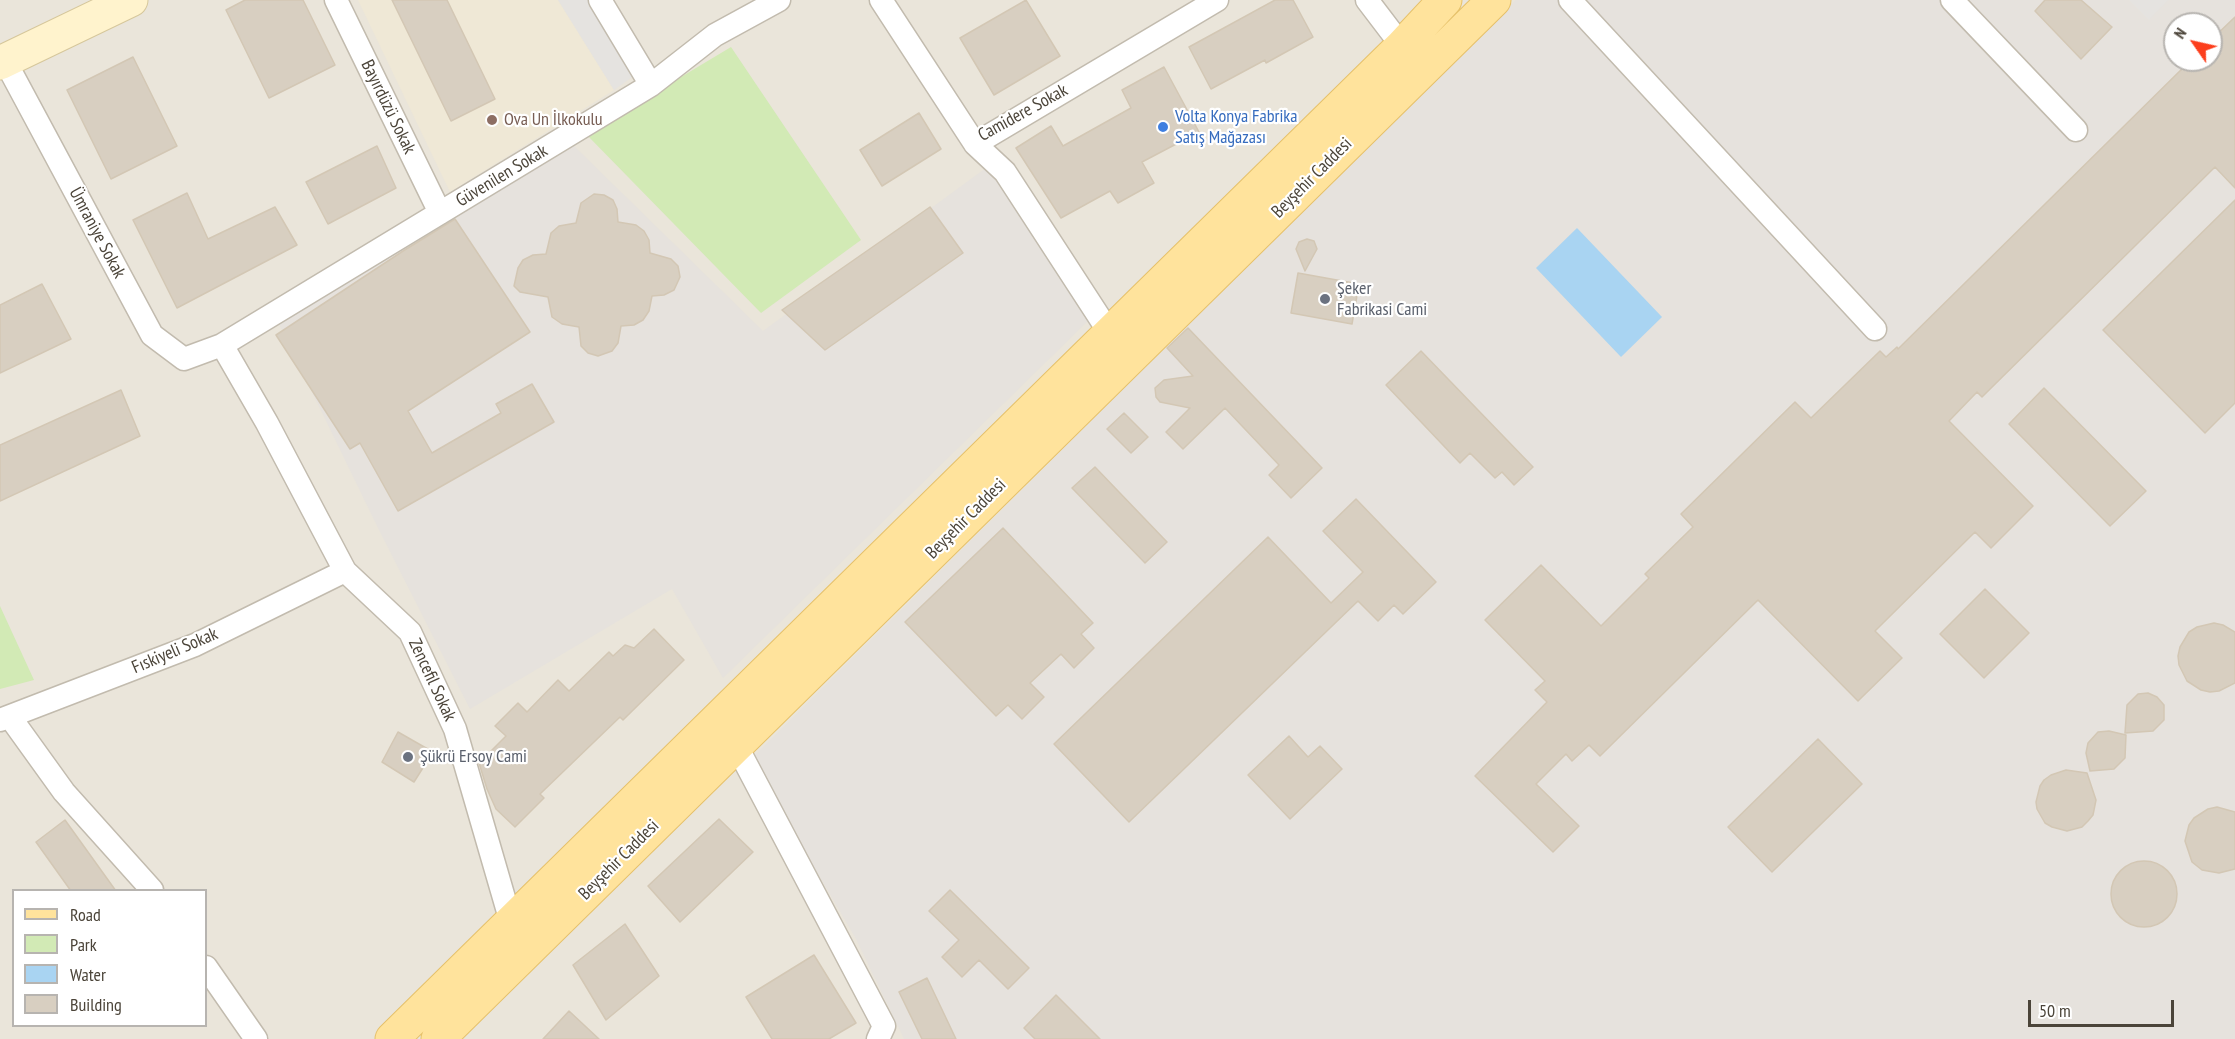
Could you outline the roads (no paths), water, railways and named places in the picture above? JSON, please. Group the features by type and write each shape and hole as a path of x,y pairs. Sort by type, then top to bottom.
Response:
{"main road":[{"name":"Beyşehir Caddesi","path":"392,1039 1402,46 1445,0"},
{"name":"Beyşehir Caddesi","path":"438,1039 1494,0"}],"street":[{"path":"2,62 131,0"},
{"name":"Bayırdüzü Sokak","path":"336,0 440,213"},
{"path":"600,0 651,86"},
{"name":"Güvenilen Sokak","path":"222,345 651,86 715,35 778,0"},
{"name":"Camidere Sokak","path":"881,0 975,144 1217,0"},
{"path":"1367,0 1402,46"},
{"path":"1570,0 1875,329"},
{"path":"1952,0 2076,130"},
{"name":"Ümraniye Sokak","path":"2,62 152,335 184,359 222,345"},
{"path":"975,144 1005,172 1109,332"},
{"name":"Zencefil Sokak","path":"222,345 267,423 345,571 410,632 455,729 511,922"},
{"name":"Fıskiyeli Sokak","path":"5,718 195,645 345,571"},
{"path":"5,718 64,792 150,889"},
{"path":"736,745 884,1026 878,1039"},
{"path":"207,968 256,1039"}],"water":[{"path":"1577,228 1662,317 1621,357 1536,268"}],"place":[{"name":"Ova Un İlkokulu","path":"492,120"},
{"name":"Volta Konya Fabrika Satış Mağazası","path":"1163,127"},
{"name":"Şeker Fabrikasi Cami","path":"1325,299"},
{"name":"Şükrü Ersoy Cami","path":"408,757"}]}
